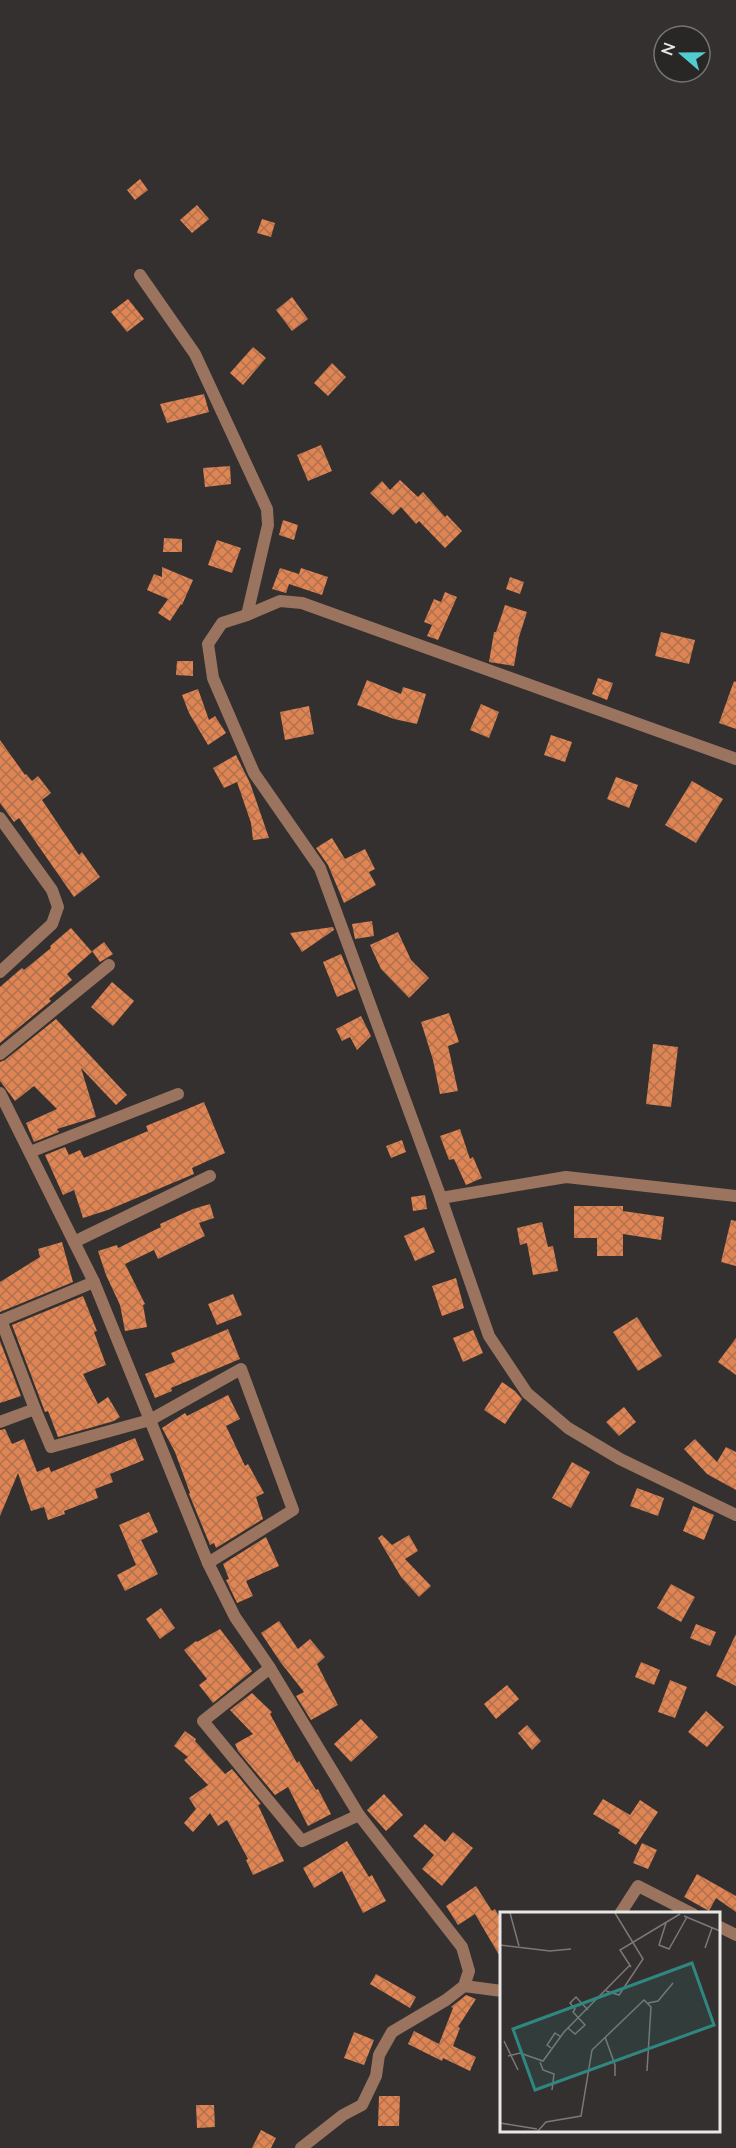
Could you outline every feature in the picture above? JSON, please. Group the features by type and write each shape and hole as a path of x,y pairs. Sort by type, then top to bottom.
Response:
{"street":[{"path":"140,275 195,354 267,508 268,525 247,615"},
{"path":"736,759 302,603 280,601 222,623 208,644 213,678 254,773 320,868 489,1336 527,1393 568,1428 620,1459 736,1515"},
{"path":"0,818 52,890 58,907 52,924 0,972"},
{"path":"0,1054 109,965"},
{"path":"0,1093 94,1282 208,1563 235,1617 270,1668 359,1815 462,1947 469,1971 464,1986 446,2000 392,2032 380,2055 376,2076 362,2105 344,2115 301,2148"},
{"path":"30,1152 178,1094"},
{"path":"74,1242 210,1176"},
{"path":"441,1198 566,1177 736,1196"},
{"path":"94,1282 1,1321 51,1447 150,1419 241,1369 293,1510 208,1563"},
{"path":"0,1422 35,1409"},
{"path":"270,1668 203,1721 302,1841 359,1815"},
{"path":"621,1912 638,1886 689,1912"},
{"path":"721,1928 736,1935"},
{"path":"464,1986 500,1991"}],"building":[{"path":"140,179 148,190 135,200 127,190"},
{"path":"197,205 209,219 192,233 180,220"},
{"path":"262,219 275,223 271,237 257,233"},
{"path":"292,297 308,319 292,331 276,310"},
{"path":"128,299 144,319 127,332 111,312"},
{"path":"253,347 266,358 243,385 230,373"},
{"path":"332,363 346,377 328,396 314,383"},
{"path":"204,394 209,412 167,423 160,404"},
{"path":"321,445 332,471 308,481 297,455"},
{"path":"230,466 231,484 205,487 203,468"},
{"path":"400,480 418,497 423,492 445,517 447,515 462,531 445,548 419,521 416,524 401,507 393,515 370,493 382,481 390,490"},
{"path":"283,520 298,525 294,540 279,535"},
{"path":"164,538 182,539 182,552 163,552"},
{"path":"217,540 241,548 232,573 208,565"},
{"path":"162,567 193,580 182,605 170,621 158,613 168,599 147,590 154,574 162,577"},
{"path":"280,568 299,574 301,568 328,577 322,595 289,584 286,593 272,589"},
{"path":"510,577 524,582 520,594 506,589"},
{"path":"445,592 457,597 438,640 427,636 432,625 424,622 434,599 441,602"},
{"path":"505,605 527,612 519,637 514,666 489,662 494,632 496,632"},
{"path":"661,632 695,640 689,664 655,656"},
{"path":"177,661 193,661 193,676 176,675"},
{"path":"598,678 613,683 607,700 592,694"},
{"path":"367,680 401,694 403,687 426,694 417,724 394,719 357,705"},
{"path":"734,681 736,682 736,729 719,723"},
{"path":"198,689 209,720 215,716 226,733 208,745 189,713 182,695"},
{"path":"481,704 499,712 489,738 470,730"},
{"path":"309,706 314,734 285,740 280,712"},
{"path":"551,735 572,742 565,762 544,755"},
{"path":"0,740 25,775 32,781 38,776 51,793 42,800 79,855 82,852 100,877 74,897 19,818 14,822 0,803"},
{"path":"236,755 250,783 269,838 253,840 251,823 237,782 224,788 213,768"},
{"path":"616,777 638,785 629,808 607,799"},
{"path":"692,781 723,799 696,843 665,825"},
{"path":"332,838 345,859 365,849 375,869 369,872 376,885 344,903 328,865 316,848"},
{"path":"372,921 374,936 355,939 352,924"},
{"path":"333,927 334,930 302,952 290,933"},
{"path":"71,928 92,952 67,974 72,980 49,999 51,1001 0,1043 0,987 51,948 50,946"},
{"path":"398,932 411,960 429,978 409,998 381,969 370,945"},
{"path":"104,942 113,954 100,962 92,951"},
{"path":"341,954 356,989 337,997 323,962"},
{"path":"112,982 134,1001 113,1026 91,1007"},
{"path":"449,1013 459,1042 448,1046 458,1091 440,1094 433,1060 421,1022"},
{"path":"361,1016 371,1036 357,1050 350,1037 342,1041 336,1029"},
{"path":"56,1019 127,1095 116,1105 81,1068 96,1117 57,1129 59,1132 34,1142 26,1123 57,1109 34,1086 15,1101 0,1081 0,1062"},
{"path":"653,1044 678,1047 671,1107 646,1104"},
{"path":"204,1102 225,1153 192,1168 194,1174 83,1218 74,1190 63,1195 45,1155 65,1147 69,1155 80,1150 84,1158 148,1131 146,1126"},
{"path":"460,1129 470,1159 473,1157 482,1178 466,1185 454,1159 449,1160 440,1136"},
{"path":"402,1140 406,1152 391,1158 386,1146"},
{"path":"425,1195 427,1209 413,1211 411,1197"},
{"path":"210,1204 214,1218 199,1223 205,1236 158,1259 154,1250 125,1264 145,1304 143,1305 147,1327 125,1331 120,1305 98,1251 117,1245 118,1248 161,1227 160,1224"},
{"path":"574,1206 623,1206 623,1211 664,1217 661,1240 623,1234 623,1256 597,1256 597,1238 574,1238"},
{"path":"731,1220 736,1221 736,1266 721,1262"},
{"path":"542,1222 548,1247 553,1246 558,1271 533,1275 527,1243 520,1245 517,1228"},
{"path":"424,1227 435,1252 415,1261 404,1236"},
{"path":"62,1242 73,1282 0,1312 0,1282 40,1257 38,1249"},
{"path":"456,1278 464,1308 442,1316 432,1286"},
{"path":"233,1294 242,1315 217,1325 208,1304"},
{"path":"83,1296 97,1331 94,1332 106,1365 83,1374 98,1404 108,1397 120,1417 114,1421 58,1437 48,1411 45,1412 12,1325"},
{"path":"637,1317 662,1356 638,1371 613,1332"},
{"path":"228,1329 240,1359 171,1388 172,1391 155,1398 145,1374 175,1362 171,1353"},
{"path":"473,1330 483,1353 463,1362 453,1338"},
{"path":"736,1338 736,1375 718,1362"},
{"path":"0,1341 21,1396 0,1403"},
{"path":"502,1382 522,1399 505,1424 484,1410"},
{"path":"228,1395 240,1419 226,1426 245,1466 248,1464 264,1493 256,1497 263,1519 216,1548 214,1543 210,1545 175,1452 162,1428 185,1413 187,1416"},
{"path":"624,1407 636,1422 619,1436 606,1422"},
{"path":"5,1429 12,1444 24,1439 37,1472 49,1467 51,1472 135,1438 144,1460 110,1474 113,1482 95,1489 98,1498 48,1520 44,1507 31,1511 18,1473 0,1516 0,1430"},
{"path":"695,1439 717,1462 726,1447 736,1452 736,1490 707,1474 684,1449"},
{"path":"572,1462 590,1472 571,1508 552,1498"},
{"path":"637,1488 664,1498 658,1516 630,1506"},
{"path":"693,1506 714,1515 704,1540 683,1531"},
{"path":"149,1512 158,1532 141,1540 158,1574 125,1591 117,1575 136,1565 119,1525"},
{"path":"382,1535 392,1545 409,1535 418,1551 405,1559 431,1586 419,1597 401,1577 378,1538"},
{"path":"266,1537 279,1566 246,1581 253,1596 237,1603 226,1580 229,1579 223,1564"},
{"path":"671,1584 695,1597 681,1622 657,1608"},
{"path":"161,1608 175,1628 160,1639 146,1619"},
{"path":"279,1621 298,1649 310,1639 325,1657 317,1664 338,1705 311,1720 296,1696 304,1692 261,1633"},
{"path":"696,1624 716,1632 710,1646 690,1638"},
{"path":"220,1629 252,1671 213,1703 199,1685 207,1679 184,1650"},
{"path":"736,1634 736,1686 716,1676"},
{"path":"641,1662 660,1670 654,1685 635,1677"},
{"path":"670,1680 687,1687 675,1718 658,1712"},
{"path":"507,1685 519,1699 496,1719 484,1704"},
{"path":"252,1693 272,1712 270,1714 297,1763 299,1761 316,1790 318,1789 331,1814 308,1826 288,1787 275,1795 238,1751 235,1744 253,1734 230,1710"},
{"path":"706,1711 724,1727 707,1747 688,1732"},
{"path":"361,1719 378,1737 351,1762 334,1744"},
{"path":"527,1725 541,1741 532,1750 518,1733"},
{"path":"185,1731 196,1739 195,1741 225,1774 232,1769 261,1804 258,1805 284,1861 253,1875 246,1860 248,1859 227,1820 218,1826 210,1813 193,1832 184,1823 196,1809 189,1798 208,1785 184,1760 188,1757 174,1746"},
{"path":"384,1794 403,1815 386,1831 367,1810"},
{"path":"603,1799 630,1815 640,1800 658,1812 636,1845 618,1833 620,1830 593,1814"},
{"path":"425,1824 445,1842 453,1832 473,1848 442,1886 422,1869 434,1855 413,1836"},
{"path":"347,1841 369,1877 372,1875 386,1901 363,1913 342,1871 314,1888 303,1868"},
{"path":"642,1843 657,1850 648,1869 633,1863"},
{"path":"697,1874 736,1896 736,1912 716,1898 709,1911 684,1897"},
{"path":"476,1886 492,1911 495,1909 500,1918 500,1957 475,1914 458,1925 446,1906"},
{"path":"376,1974 416,1997 410,2008 370,1984"},
{"path":"466,1995 476,1999 458,2027 460,2028 453,2046 476,2057 470,2071 443,2058 442,2061 408,2044 414,2031 439,2044 453,2008 451,2007"},
{"path":"354,2032 374,2040 364,2065 344,2058"},
{"path":"379,2096 400,2096 399,2126 378,2126"},
{"path":"196,2105 214,2105 215,2127 197,2128"},
{"path":"261,2130 276,2138 271,2148 252,2148"}]}
